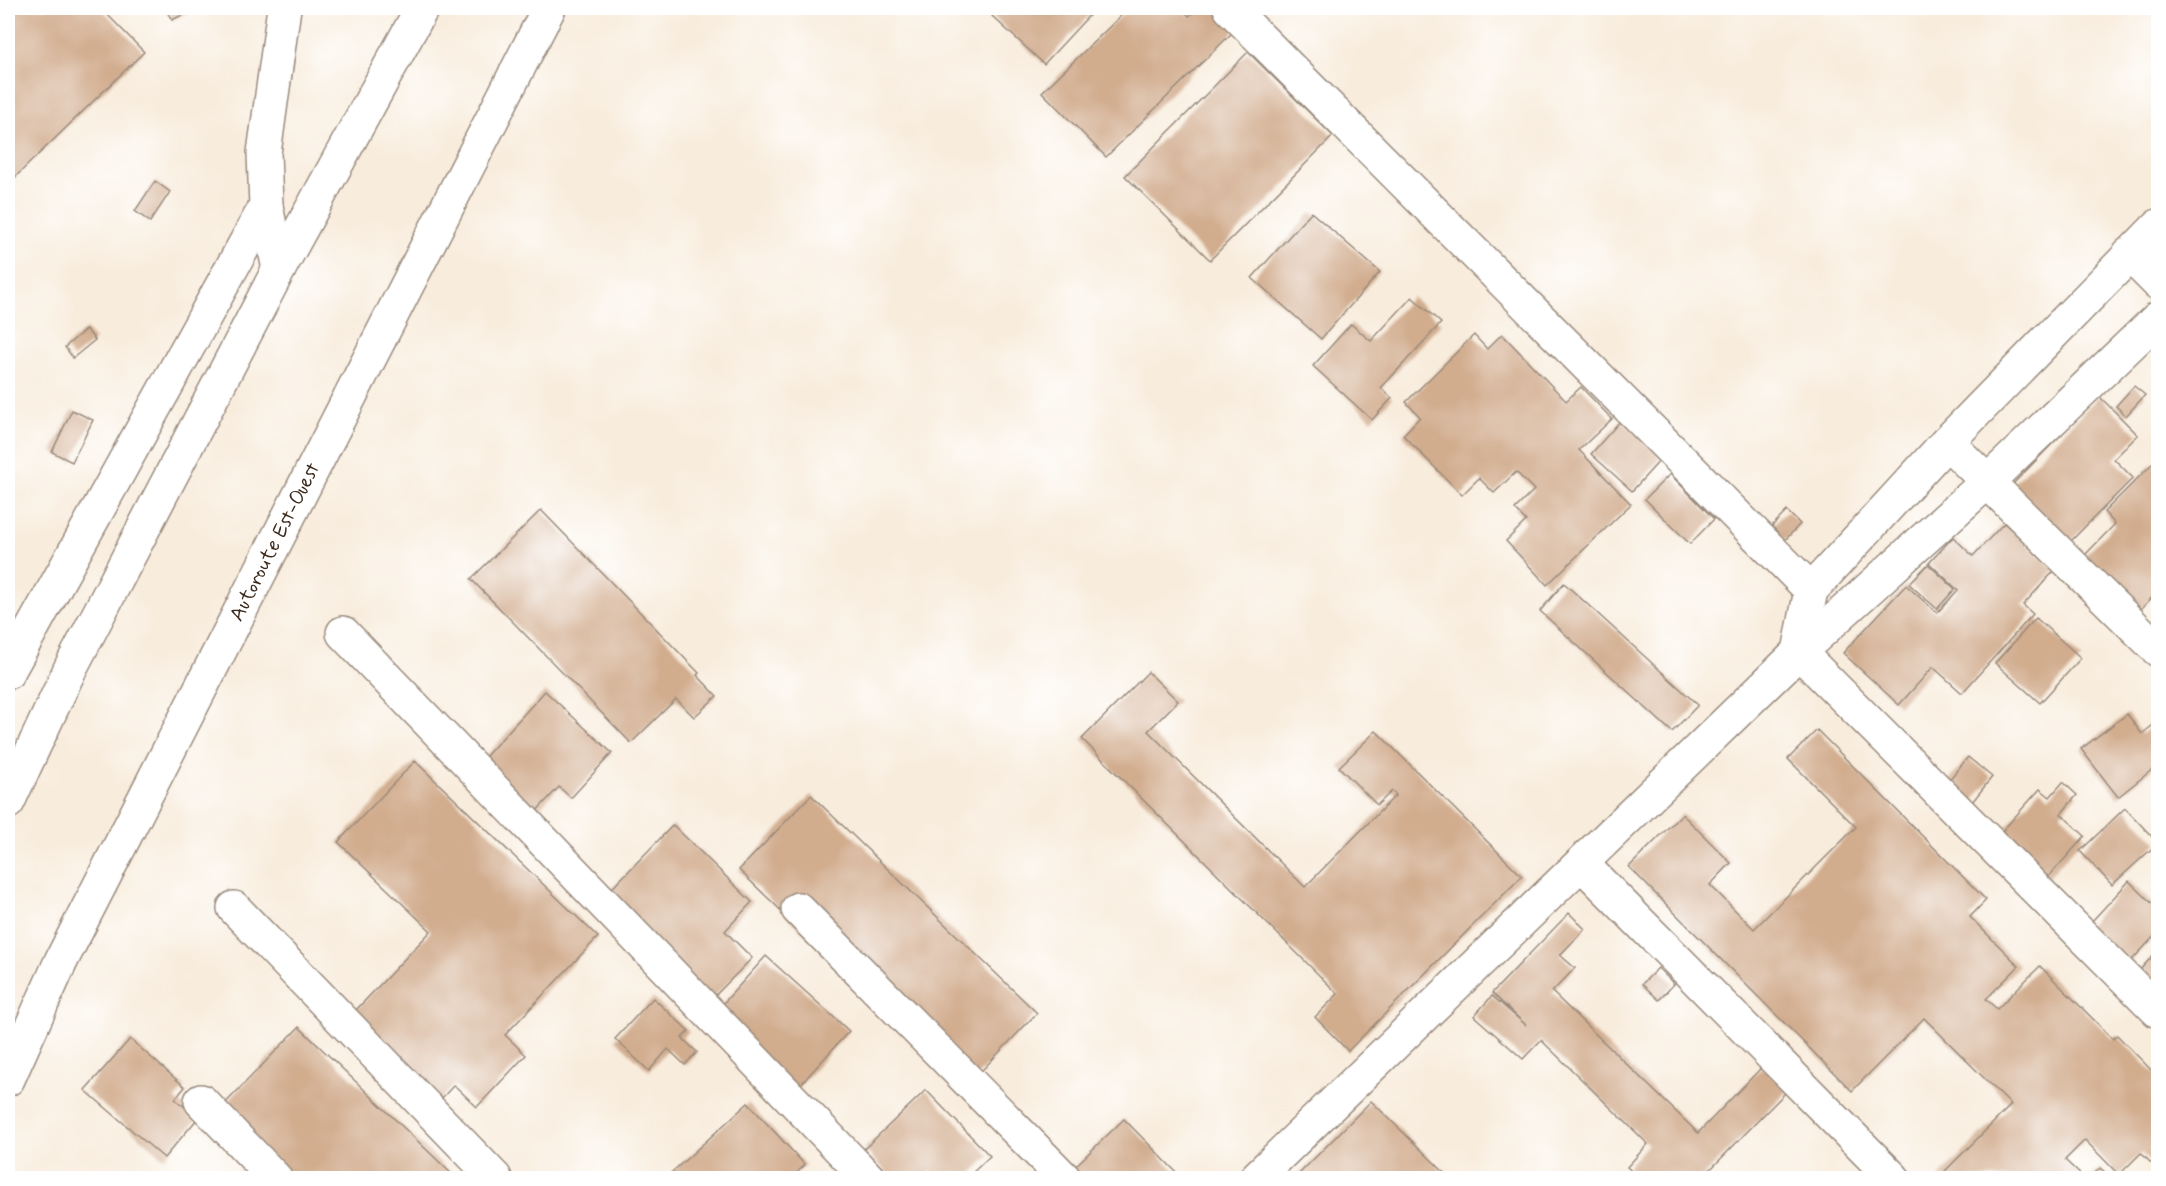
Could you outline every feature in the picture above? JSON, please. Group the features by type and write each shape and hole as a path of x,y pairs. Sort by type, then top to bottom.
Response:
{"main road":[{"path":"279,269 266,206 264,153 284,8"},
{"path":"8,802 71,667 279,269 422,8"},
{"name":"Autoroute Est-Ouest","path":"8,1079 61,961 549,8"},
{"path":"1230,8 1811,590"},
{"path":"8,672 266,206"},
{"path":"1798,652 1811,590 1947,442 2158,226"},
{"path":"2129,254 2158,283"},
{"path":"1256,1179 1798,652 1988,482 2158,318"},
{"path":"1947,442 2158,650"},
{"path":"343,633 868,1179"},
{"path":"1798,652 2158,1011"},
{"path":"1582,864 1893,1179"},
{"path":"234,908 495,1179"},
{"path":"798,909 1064,1179"},
{"path":"201,1101 275,1179"}],"building":[{"path":"8,8 101,8 144,52 8,184"},
{"path":"165,8 197,8 172,20"},
{"path":"1000,8 1096,8 1044,64 992,16"},
{"path":"1129,8 1181,8 1189,16 1198,8 1215,8 1236,29 1106,157 1042,92"},
{"path":"1248,52 1333,136 1210,260 1125,176"},
{"path":"155,181 170,192 150,222 135,211"},
{"path":"1311,212 1380,272 1321,339 1252,278"},
{"path":"1412,297 1441,323 1381,388 1392,398 1372,420 1313,366 1351,324 1371,341"},
{"path":"86,329 95,340 73,358 65,347"},
{"path":"1502,334 1566,401 1581,387 1612,419 1579,450 1631,504 1547,585 1506,541 1526,521 1515,509 1534,490 1516,472 1494,493 1479,478 1462,495 1403,435 1420,417 1406,402 1474,335 1487,349"},
{"path":"2134,386 2145,395 2126,416 2116,406"},
{"path":"2099,396 2138,435 2114,459 2133,478 2068,544 2010,487"},
{"path":"72,410 93,420 72,462 52,452"},
{"path":"1621,420 1662,458 1632,491 1591,454"},
{"path":"2153,463 2158,468 2158,591 2141,609 2085,555 2115,524 2104,512"},
{"path":"1670,474 1714,519 1690,544 1645,499"},
{"path":"541,510 699,673 697,675 717,696 694,717 676,699 631,743 471,579"},
{"path":"1787,511 1800,524 1785,540 1771,527"},
{"path":"2004,523 2055,570 2023,605 2033,614 1962,693 1933,667 1899,705 1843,653 1906,585 1937,613 1958,590 1929,563 1953,537 1973,556"},
{"path":"1928,564 1955,589 1937,609 1909,584"},
{"path":"1564,583 1698,705 1672,732 1540,611"},
{"path":"2036,618 2081,658 2040,703 1995,663"},
{"path":"1148,672 1178,701 1148,731 1305,887 1396,795 1392,791 1377,805 1339,767 1376,731 1522,876 1348,1051 1315,1017 1338,994 1082,739"},
{"path":"545,691 612,753 571,798 559,787 530,818 475,768"},
{"path":"2127,714 2142,734 2158,721 2158,765 2118,797 2081,749"},
{"path":"1817,730 1986,900 1970,917 2019,966 1986,999 1997,1009 2040,966 2113,1039 2117,1035 2158,1077 2158,1164 2155,1167 2141,1153 2119,1175 2085,1140 2065,1160 2084,1178 1938,1178 2011,1105 1924,1018 1852,1091 1629,867 1682,814 1731,863 1710,885 1754,929 1856,827 1788,759"},
{"path":"1968,757 1992,777 1969,806 1944,786"},
{"path":"415,761 598,937 505,1035 526,1055 477,1107 454,1085 427,1114 338,1029 431,931 338,842"},
{"path":"2063,782 2077,795 2061,814 2085,836 2044,882 1995,839 2040,789 2050,797"},
{"path":"811,795 1037,1013 965,1088 739,870"},
{"path":"2125,808 2158,843 2112,885 2080,851"},
{"path":"673,825 752,902 725,931 752,958 699,1012 593,908"},
{"path":"2129,881 2158,909 2158,932 2121,972 2080,934"},
{"path":"1569,913 1585,929 1560,955 1575,968 1552,992 1698,1133 1762,1067 1787,1091 1702,1178 1639,1178 1627,1167 1648,1144 1541,1040 1523,1059 1474,1016 1492,996 1526,1025 1492,993"},
{"path":"2158,950 2158,1009 2129,982"},
{"path":"766,956 849,1031 793,1093 710,1018"},
{"path":"1658,968 1674,984 1659,1000 1642,984"},
{"path":"653,998 689,1031 682,1038 697,1052 685,1065 668,1049 649,1071 615,1039"},
{"path":"299,1027 456,1178 271,1178 210,1119"},
{"path":"130,1039 185,1087 175,1099 198,1118 164,1158 85,1090"},
{"path":"926,1090 990,1156 967,1178 939,1178 932,1171 924,1178 892,1178 864,1149"},
{"path":"1371,1101 1450,1178 1295,1178"},
{"path":"748,1103 805,1165 791,1178 676,1178 671,1173"},
{"path":"1124,1119 1182,1178 1063,1178"},
{"path":"2100,1168 2111,1178 2090,1178"}]}
